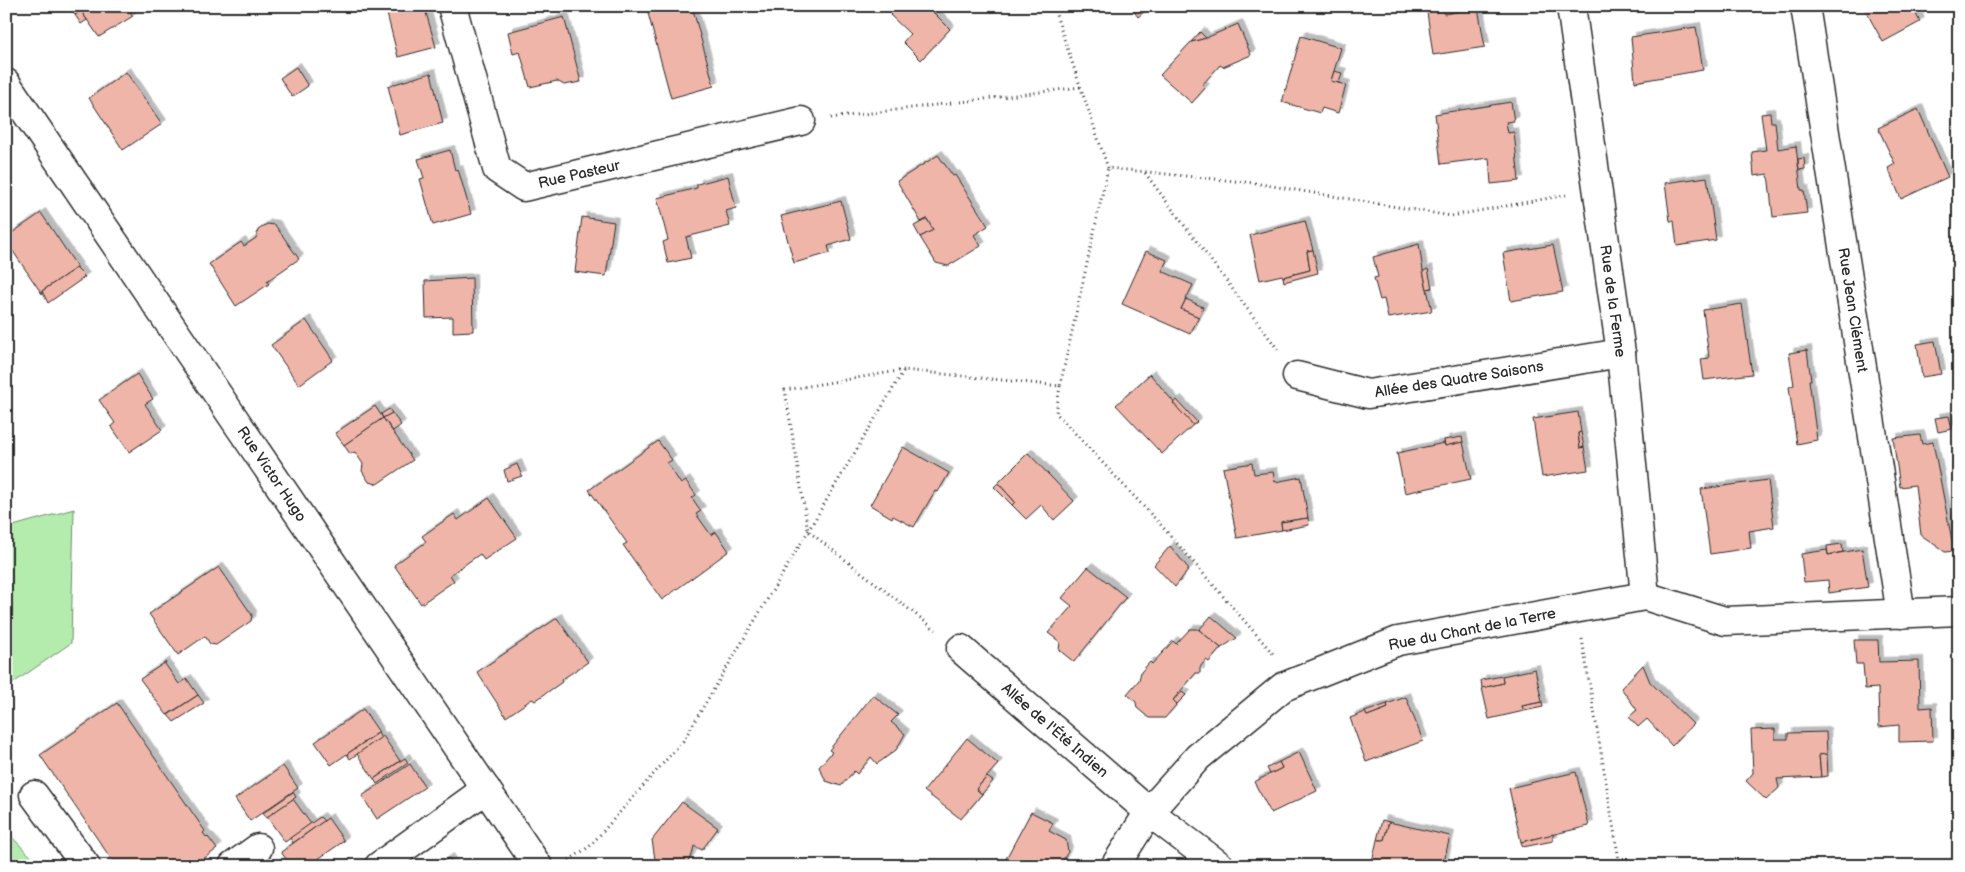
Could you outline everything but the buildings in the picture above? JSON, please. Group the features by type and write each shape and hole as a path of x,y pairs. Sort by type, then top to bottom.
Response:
{"street":[{"name":"Rue Pasteur","path":"452,6 497,169 524,187 801,121"},
{"name":"Rue de la Ferme","path":"1571,6 1622,353 1645,596"},
{"name":"Rue Jean Clément","path":"1805,6 1902,614"},
{"name":"Rue Victor Hugo","path":"6,83 538,866"},
{"name":"Allée des Quatre Saisons","path":"1298,376 1368,394 1622,353"},
{"path":"1645,596 1725,621 1959,611"},
{"name":"Rue du Chant de la Terre","path":"1115,866 1149,812 1198,757 1283,687 1398,641 1645,596"},
{"name":"Allée de l'Été Indien","path":"961,649 1149,812 1220,866"},
{"path":"379,866 486,789"},
{"path":"34,795 86,866"},
{"path":"233,866 258,848"}],"path":[{"path":"1053,6 1108,168 1060,386 1056,413 1161,525 1296,682"},
{"path":"801,121 1081,87"},
{"path":"1108,168 1254,184 1451,216 1597,189"},
{"path":"1144,172 1298,376"},
{"path":"961,649 808,531 785,390 904,370 1060,386"},
{"path":"567,861 590,847 683,741 904,370"},
{"path":"1578,609 1620,866"}],"green space":[{"path":"74,509 71,643 6,688 6,528"},
{"path":"6,831 40,866 6,866"}]}
